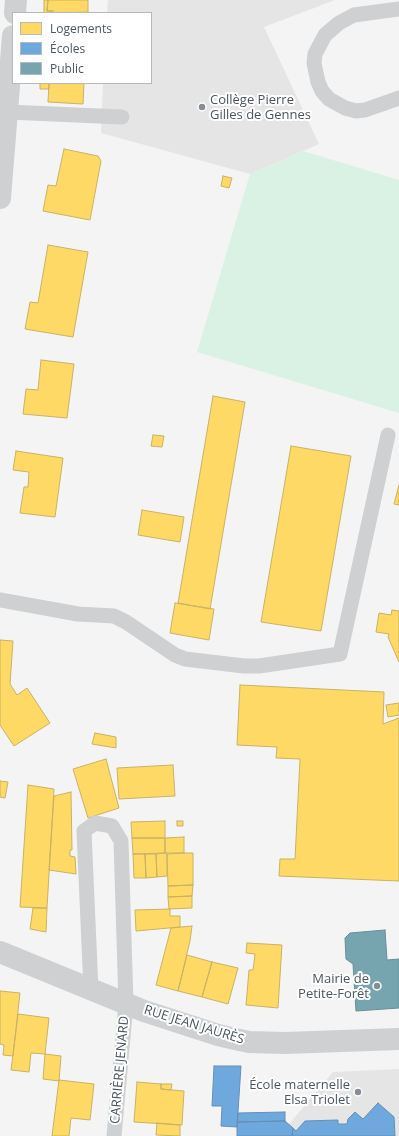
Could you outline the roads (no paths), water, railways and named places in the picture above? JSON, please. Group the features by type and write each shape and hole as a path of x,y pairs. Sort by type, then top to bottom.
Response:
{"street":[{"path":"15,12 16,0"},
{"path":"0,198 12,49"},
{"name":"RUE JEAN JAURÈS","path":"0,952 126,1004 218,1035 249,1042 285,1044 399,1039"}],"lane":[{"path":"399,9 354,15 342,21 325,35 316,54 314,63 314,71 322,91 329,99 345,108 356,111 364,110 399,98"},
{"path":"7,112 122,117"},
{"path":"0,600 78,614 114,616 126,622 175,655 185,659 244,666 259,666 340,654 388,435"},
{"name":"CARRIÈRE JENARD","path":"91,990 84,831 95,823 112,826 121,841 126,1004 114,1136"}],"place":[{"name":"Collège Pierre Gilles de Gennes","path":"202,107"},
{"name":"Mairie de Petite-Forêt","path":"377,986"},
{"name":"École maternelle Elsa Triolet","path":"358,1092"}]}
